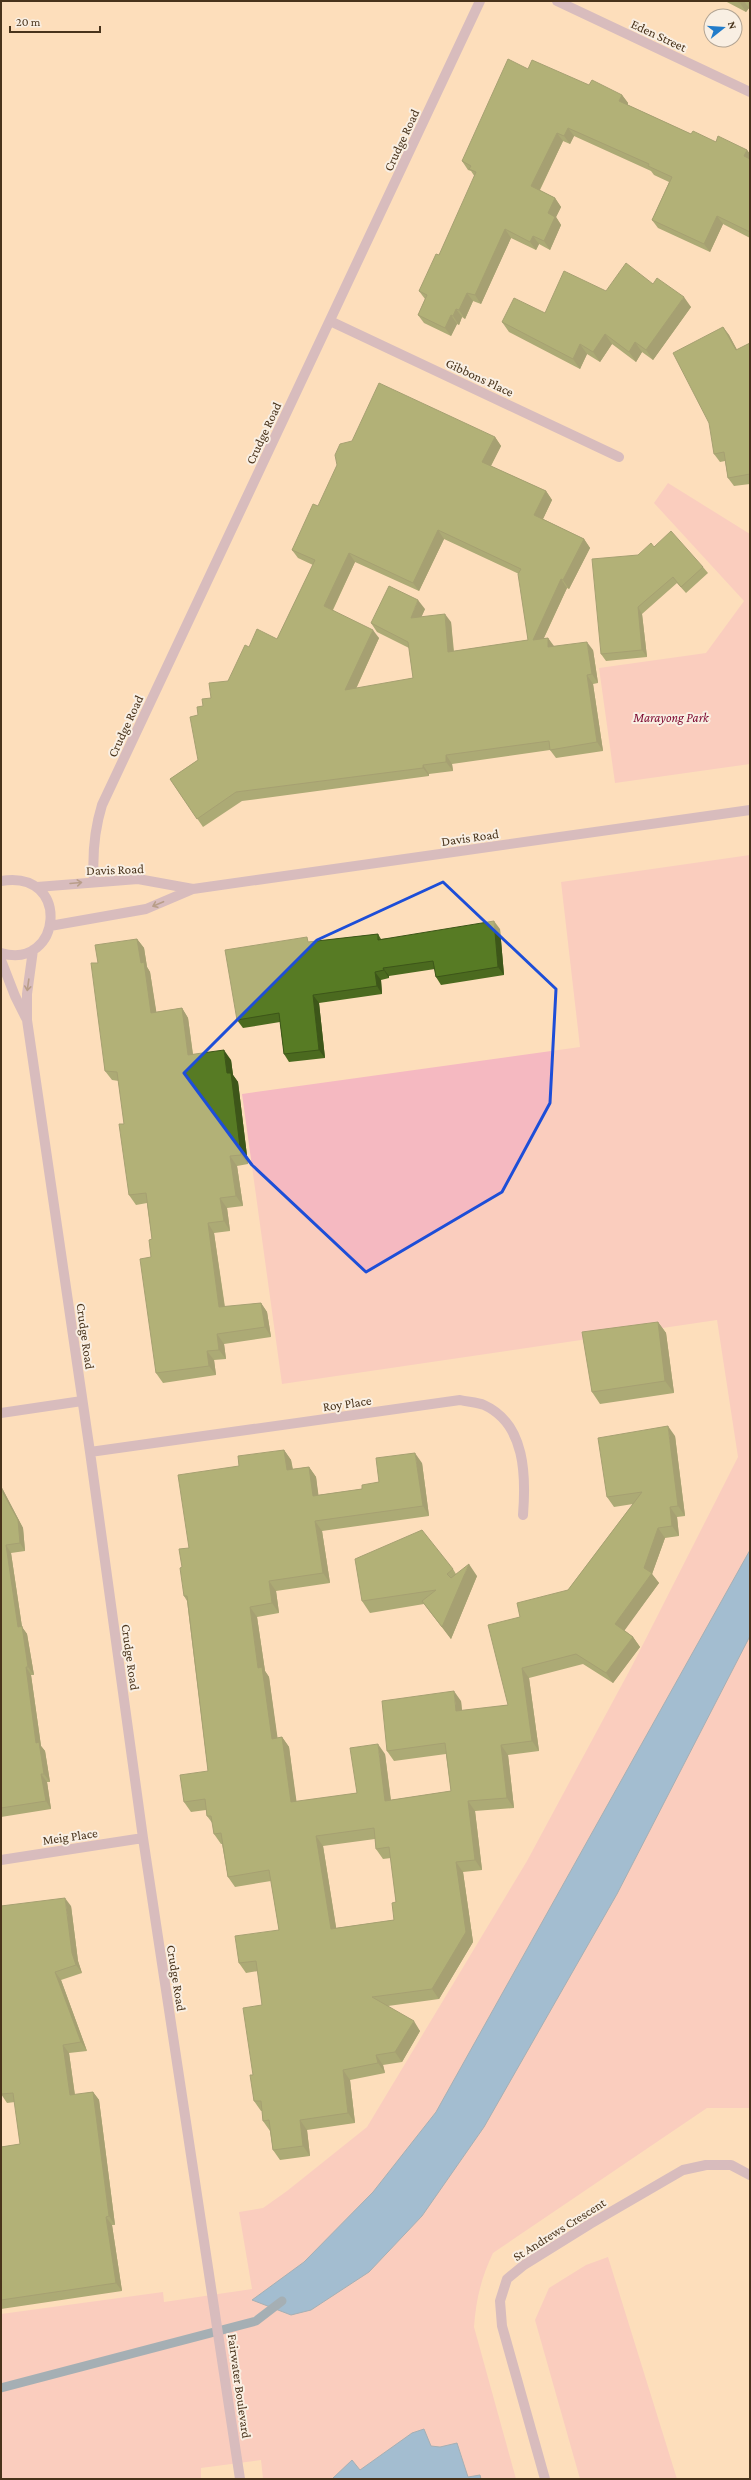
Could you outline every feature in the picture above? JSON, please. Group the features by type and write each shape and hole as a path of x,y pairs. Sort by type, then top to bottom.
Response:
{"street":[{"name":"Crudge Road","path":"94,882 94,831 102,805 480,1"},
{"name":"Eden Street","path":"557,1 750,92"},
{"name":"Gibbons Place","path":"330,320 619,457"},
{"name":"Davis Road","path":"50,926 146,909 193,889 750,810"},
{"name":"Davis Road","path":"37,887 138,879 193,889"},
{"path":"1,881 19,880 37,887 45,896 50,907 50,926 43,942 33,950 22,955 9,955 1,953"},
{"name":"Crudge Road","path":"33,950 27,994 27,1020 90,1452 143,1838 214,2297"},
{"name":"Crudge Road","path":"1,960 15,996 27,1020"},
{"name":"Roy Place","path":"90,1452 460,1400 484,1405 501,1416 515,1434 523,1468 525,1488 523,1515"},
{"path":"1,1413 82,1402"},
{"name":"Meig Place","path":"1,1860 143,1838"},
{"name":"St Andrews Crescent","path":"545,2479 502,2326 500,2301 507,2279 524,2265 590,2224 683,2170 706,2165 731,2166 750,2175"},
{"name":"Fairwater Boulevard","path":"214,2297 240,2476"}],"highlighted area":[{"path":"443,882 556,989 550,1103 502,1192 366,1272 252,1165 184,1073 317,940"}],"green space":[{"name":"Marayong Park","path":"668,483 750,534 750,764 615,783 599,668 706,653 744,601 654,503"},
{"path":"750,855 750,2108 707,2108 493,2253 485,2271 480,2289 474,2327 516,2479 263,2479 261,2460 201,2468 201,2479 1,2479 1,2314 163,2292 164,2302 252,2289 239,2212 263,2208 287,2191 367,2127 527,1861 633,1664 738,1457 717,1320 282,1384 242,1094 580,1047 561,882"},
{"path":"608,2257 677,2479 580,2479 535,2320 549,2288 586,2265"}],"water":[{"path":"750,1550 750,1636 617,1894 484,2127 422,2216 369,2272 311,2310 291,2315 252,2300 304,2262 373,2192 436,2112"},
{"path":"424,2429 431,2446 440,2447 457,2443 468,2477 480,2475 481,2479 332,2479 352,2460 360,2470 412,2433"}],"building":[{"path":"508,59 528,69 532,60 589,85 592,80 622,95 619,101 691,134 693,131 716,142 718,136 747,150 744,156 750,159 750,232 717,216 704,244 652,220 672,177 648,166 649,164 568,128 564,136 557,133 531,186 555,198 548,213 555,217 544,241 533,236 530,242 505,229 475,295 467,293 459,310 456,309 453,316 451,315 445,328 418,315 427,295 419,291 436,254 439,255 476,172 469,169 471,166 462,161"},
{"path":"626,263 653,284 657,278 684,297 646,350 635,342 629,352 605,334 593,352 580,344 573,359 502,322 514,298 545,313 564,271 606,291"},
{"path":"723,327 736,350 750,343 750,474 728,478 724,452 714,454 709,423 673,353"},
{"path":"379,383 495,437 482,462 546,491 534,515 584,539 563,580 561,579 533,640 548,638 548,647 587,642 592,674 587,675 597,742 550,750 549,741 446,755 446,762 423,765 423,768 236,792 197,819 170,779 198,760 190,717 198,715 197,707 203,706 202,699 211,698 209,683 228,681 245,645 249,647 257,629 277,639 315,560 292,550 313,504 318,506 337,465 335,455 340,444 352,441","holes":["438,530 521,569 518,574 528,640 448,652 445,614 411,618 418,600 389,586 371,623 408,642 413,678 345,690 373,630 324,606 349,553 413,583"]},
{"path":"671,531 703,567 681,587 673,577 638,607 642,650 601,654 592,559 638,555 651,543 654,547"},
{"path":"494,921 498,967 436,977 433,961 383,968 384,970 375,972 377,986 313,995 319,1050 284,1054 279,1013 237,1020 225,950 307,937 308,942 378,934 378,940"},
{"path":"137,939 141,963 144,962 151,1013 182,1008 188,1055 224,1050 227,1073 231,1073 241,1155 230,1156 236,1196 220,1198 224,1221 208,1223 219,1307 261,1303 265,1327 217,1334 219,1350 207,1351 209,1366 156,1373 140,1259 151,1257 149,1240 152,1239 146,1193 129,1195 119,1124 124,1124 117,1072 105,1071 91,963 98,963 95,945"},
{"path":"658,1322 665,1381 592,1392 582,1332"},
{"path":"668,1426 678,1506 670,1507 672,1526 658,1528 644,1568 652,1573 615,1624 633,1637 606,1673 576,1654 522,1668 532,1741 501,1745 507,1798 468,1801 475,1860 456,1862 466,1932 432,1989 372,1997 414,2021 395,2052 376,2055 378,2063 343,2070 348,2113 300,2120 303,2146 273,2150 269,2120 263,2121 261,2101 254,2101 250,2075 253,2075 243,2008 262,2005 256,1961 239,1963 235,1936 279,1930 269,1870 228,1877 221,1833 214,1834 211,1816 207,1816 205,1799 184,1802 180,1775 208,1771 187,1596 184,1596 180,1568 182,1567 179,1549 189,1548 178,1475 239,1466 238,1456 284,1450 287,1470 309,1467 313,1496 362,1489 362,1485 379,1482 376,1458 415,1453 423,1506 315,1521 323,1573 269,1581 272,1603 250,1607 258,1668 262,1667 272,1739 282,1737 291,1802 357,1793 350,1748 378,1744 385,1801 451,1791 445,1743 387,1751 382,1701 454,1691 456,1711 508,1705 488,1625 520,1617 517,1603 568,1590 642,1492 607,1497 598,1438","holes":["374,1828 376,1849 389,1847 396,1902 392,1903 394,1920 331,1929 316,1836"]},
{"path":"1,1489 18,1520 20,1543 6,1545 18,1627 22,1626 36,1743 39,1742 44,1774 41,1774 46,1801 1,1808"},
{"path":"422,1530 453,1569 447,1574 451,1578 469,1564 442,1627 422,1601 436,1590 362,1601 355,1559"},
{"path":"65,1898 72,1953 76,1965 55,1972 81,2042 63,2045 70,2095 93,2092 109,2216 106,2217 116,2283 1,2300 1,2147 20,2144 13,2093 1,2094 1,1906"}],"waterway":[{"path":"1,2388 256,2321 282,2301"}]}
